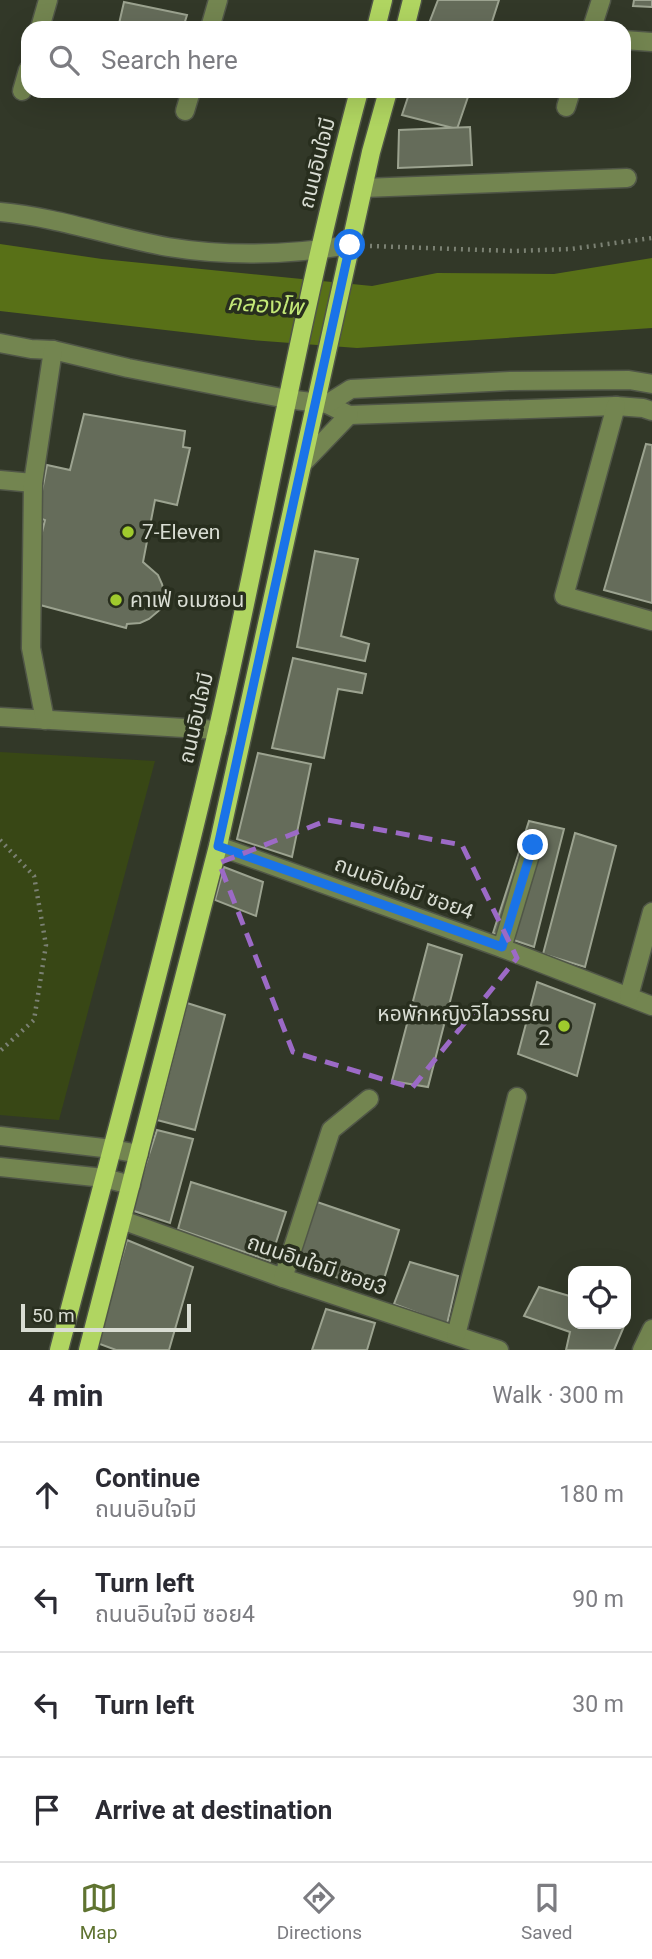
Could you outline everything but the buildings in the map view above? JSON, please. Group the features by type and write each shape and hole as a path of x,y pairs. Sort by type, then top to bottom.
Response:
{"main road":[{"path":"378,21 383,0"},
{"path":"406,21 409,1"},
{"name":"ถนนอินใจมี","path":"60,1350 218,730 288,391 357,98"},
{"path":"88,1350 218,846 303,463 320,399 348,253 386,98"}],"street":[{"path":"42,21 48,0"},
{"path":"212,21 218,0"},
{"path":"594,21 601,0"},
{"path":"631,40 652,42"},
{"path":"185,111 189,98"},
{"path":"363,188 627,177"},
{"path":"0,212 31,215 169,247 222,254 348,253"},
{"path":"0,343 53,351 128,368 288,391 320,399 349,415 616,406 652,411"},
{"path":"45,720 31,648 33,483 53,351"},
{"path":"320,399 351,388 510,381 629,380 652,384"},
{"path":"616,406 564,596 652,621"},
{"path":"303,463 349,415"},
{"path":"0,480 33,483"},
{"path":"0,717 218,730"},
{"path":"502,947 533,845"},
{"name":"ถนนอินใจมี ซอย4","path":"218,846 502,947 652,1006"},
{"path":"629,996 652,912"},
{"path":"456,1335 517,1097"},
{"path":"283,1278 331,1130 369,1099"},
{"path":"0,1136 139,1154"},
{"path":"0,1167 104,1178 131,1185"},
{"name":"ถนนอินใจมี ซอย3","path":"122,1220 283,1278 499,1350"},
{"path":"642,1350 652,1329"}],"path":[{"path":"348,253 571,249 652,238"},
{"path":"0,840 34,876 46,944 34,1020 0,1051"}],"highlighted area":[{"path":"328,820 462,845 517,958 412,1088 293,1052 219,863"}],"shaded area":[{"path":"0,752 155,761 59,1120 0,1115"}],"water":[{"name":"คลองโพ","path":"0,244 102,259 372,286 437,273 554,274 652,258 652,328 357,348 252,340 0,311"}],"place":[{"name":"7-Eleven","path":"128,532"},
{"name":"คาเฟ่ อเมซอน","path":"116,600"},
{"name":"หอพักหญิงวิไลวรรณ 2","path":"564,1026"}],"route":[{"path":"350,245 218,846 502,947 533,845"}]}
